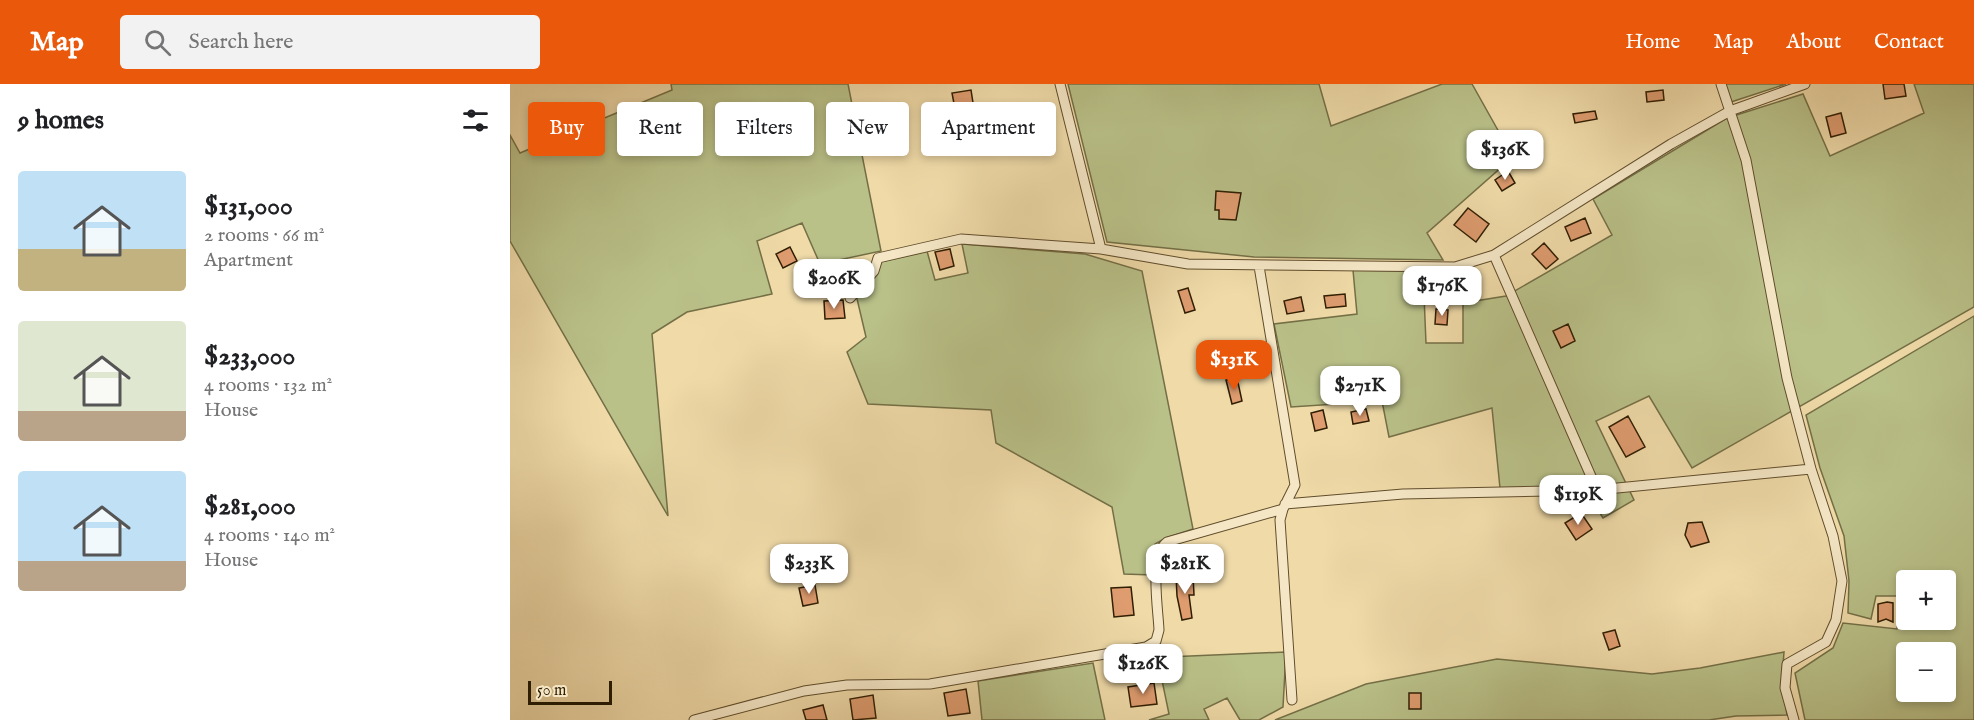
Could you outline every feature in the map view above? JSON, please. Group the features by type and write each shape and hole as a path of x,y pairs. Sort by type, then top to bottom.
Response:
{"street":[{"path":"1060,84 1101,249"},
{"path":"1720,84 1746,160 1787,378 1811,469 1833,536 1842,581 1836,620 1826,642 1787,664 1785,688 1794,720"},
{"path":"850,298 874,272 878,258 961,239 1101,249 1188,264 1455,267 1494,255 1671,144 1730,111 1805,84"},
{"path":"1494,255 1597,490"},
{"path":"1259,266 1295,485 1284,506 1280,520 1292,700"},
{"path":"694,720 804,691 847,685 930,684 1146,647 1156,641 1159,630 1156,561 1161,547 1167,542 1284,506 1403,494 1597,490 1811,469"}],"green space":[{"path":"671,84 848,84 852,102 826,102 826,156 862,156 881,251 820,264 802,223 757,241 772,294 687,312 652,334 668,516 510,241 510,135 520,153 528,150 528,156 605,156 605,118 617,113 617,156 703,156 703,102 643,102 672,90"},
{"path":"1068,84 1319,84 1331,126 1442,84 1472,84 1513,157 1427,233 1443,260 1254,257 1107,242"},
{"path":"1724,84 1786,84 1731,102"},
{"path":"1914,84 1974,84 1974,307 1692,468 1649,396 1596,421 1634,500 1603,518 1583,486 1500,488 1492,408 1389,437 1382,401 1291,407 1274,324 1357,314 1353,270 1423,271 1426,343 1463,343 1463,303 1506,296 1612,235 1593,199 1727,118 1803,94 1830,156 1924,113"},
{"path":"962,244 1085,254 1142,271 1193,529 1155,544 1153,575 1124,574 1112,507 996,443 991,410 868,404 847,352 866,337 850,269 927,251 935,280 968,273"},
{"path":"1974,316 1974,720 1805,720 1795,673 1833,648 1843,623 1896,630 1956,630 1956,570 1896,570 1896,596 1876,596 1871,619 1848,613 1849,581 1844,536 1820,468 1806,415"},
{"path":"1286,652 1283,707 1259,720 1240,720 1227,698 1204,709 1209,720 1149,720 1169,714 1158,661 1167,657"},
{"path":"1784,652 1782,679 1787,715 1736,716 1709,720 1275,720 1366,684 1497,659 1652,674 1700,668"},
{"path":"1093,663 1105,720 982,720 978,681"}],"building":[{"path":"1883,84 1904,84 1906,96 1885,99"},
{"path":"971,90 973,102 954,102 952,93"},
{"path":"1663,90 1664,100 1647,102 1646,92"},
{"path":"1595,111 1597,119 1575,123 1573,114"},
{"path":"1841,113 1846,133 1831,137 1826,117"},
{"path":"1508,171 1515,183 1502,191 1495,180"},
{"path":"1216,191 1241,193 1236,220 1219,219 1219,210 1215,210"},
{"path":"1468,208 1489,224 1476,242 1454,225"},
{"path":"1585,218 1591,233 1571,241 1565,227"},
{"path":"1544,243 1558,259 1546,269 1532,254"},
{"path":"790,247 797,261 783,268 776,254"},
{"path":"950,249 954,266 940,270 935,252"},
{"path":"1188,288 1195,310 1185,313 1178,291"},
{"path":"1345,294 1346,306 1326,308 1324,296"},
{"path":"1301,297 1304,311 1287,314 1284,301"},
{"path":"843,300 845,318 825,319 824,301"},
{"path":"1436,309 1448,310 1447,325 1435,324"},
{"path":"1568,324 1575,341 1561,348 1553,331"},
{"path":"1237,378 1242,401 1232,404 1226,380"},
{"path":"1366,409 1369,421 1353,424 1351,412"},
{"path":"1323,410 1327,428 1315,431 1311,413"},
{"path":"1628,416 1645,447 1626,457 1609,427"},
{"path":"1581,513 1592,529 1576,540 1565,523"},
{"path":"1702,522 1709,542 1691,547 1685,535 1688,523"},
{"path":"1176,575 1193,575 1194,595 1189,595 1192,618 1182,620"},
{"path":"815,585 818,603 803,606 799,588"},
{"path":"1131,587 1134,615 1114,617 1111,588"},
{"path":"1893,603 1893,622 1886,619 1878,622 1878,604"},
{"path":"1615,630 1620,646 1609,650 1603,633"},
{"path":"1154,683 1157,704 1131,707 1128,687"},
{"path":"966,689 970,713 948,716 944,693"},
{"path":"1409,693 1421,693 1421,709 1409,709"},
{"path":"873,695 876,718 853,720 850,699"},
{"path":"823,705 827,720 806,720 803,710"}]}
